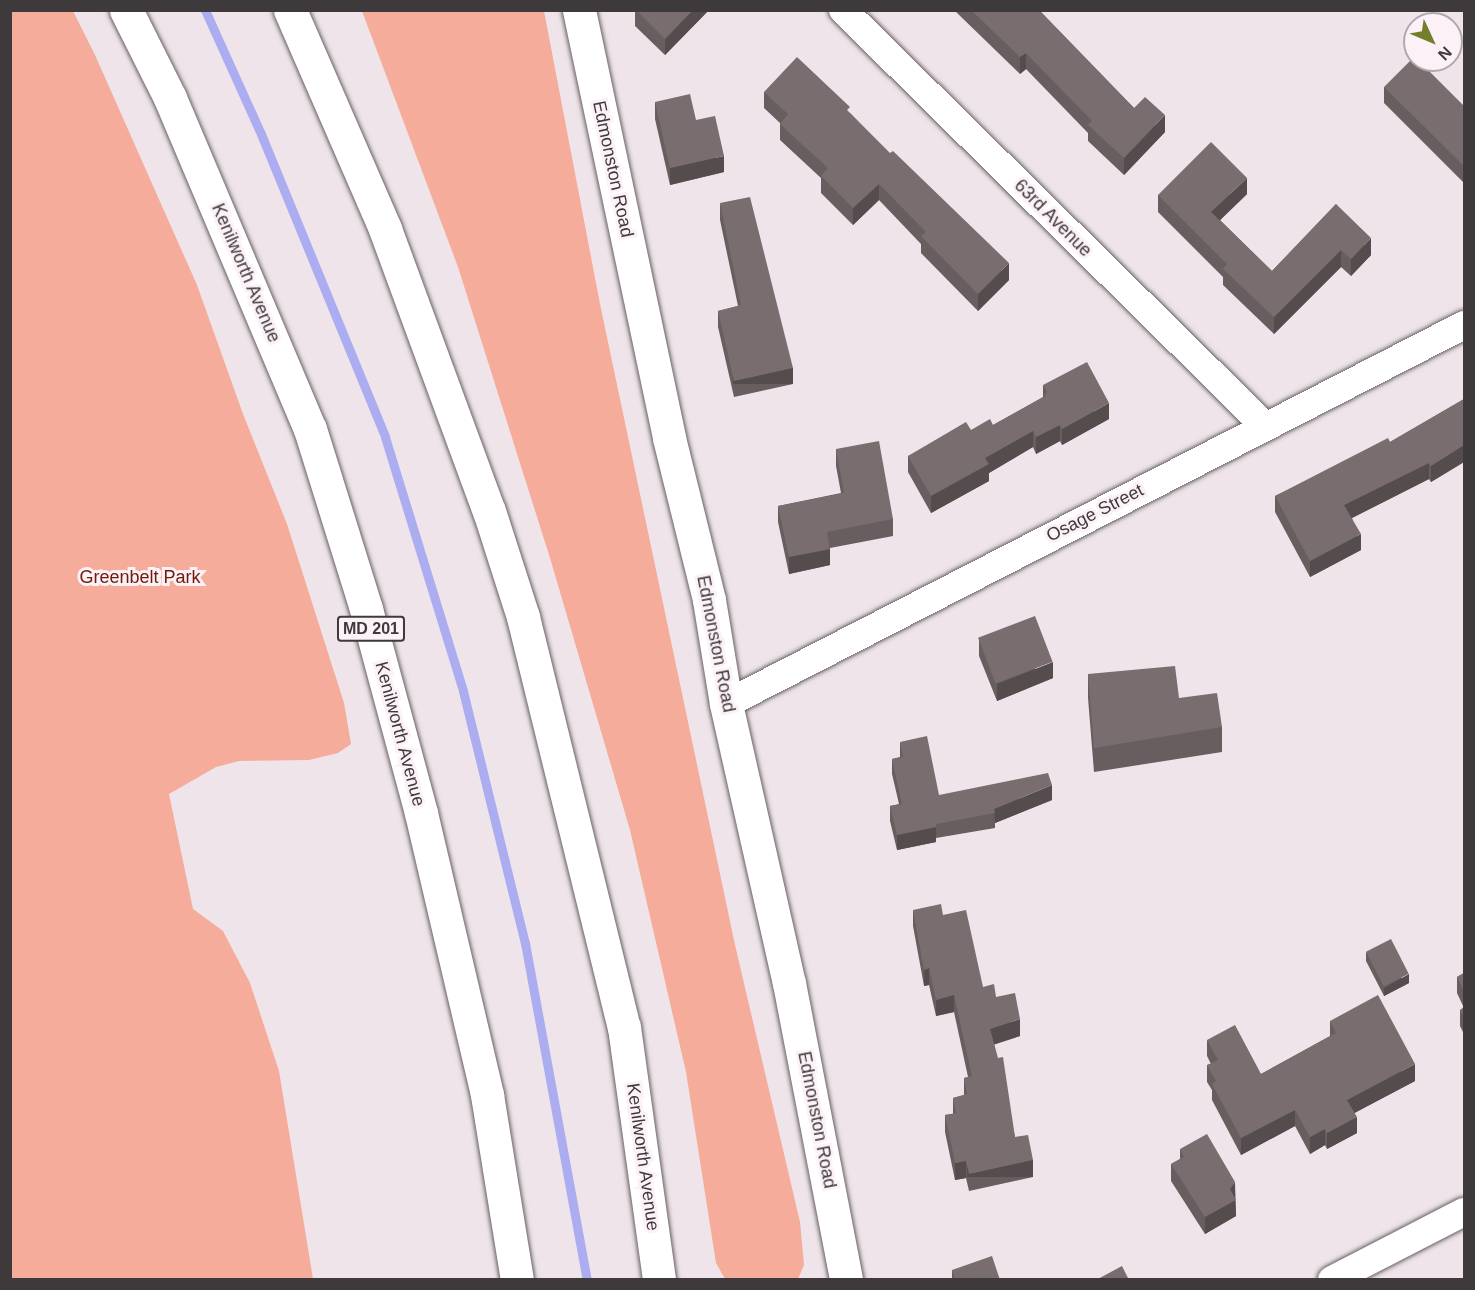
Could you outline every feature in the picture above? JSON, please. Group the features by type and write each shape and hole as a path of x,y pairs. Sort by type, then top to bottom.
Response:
{"main road":[{"name":"Kenilworth Avenue","path":"126,10 171,98 310,429 369,620 421,813 487,1095 513,1270"},
{"name":"Kenilworth Avenue","path":"290,10 385,229 489,511 522,617 624,1027 659,1280"},
{"name":"Edmonston Road","path":"579,10 669,438 709,600 726,704 789,983 846,1280"}],"street":[{"name":"63rd Avenue","path":"843,10 1264,425"},
{"name":"Osage Street","path":"726,704 1464,324"},
{"path":"1332,1280 1464,1212"}],"green space":[{"name":"Greenbelt Park","path":"10,11 73,11 95,55 197,285 243,414 287,524 344,703 351,744 338,753 309,760 239,761 216,767 169,794 193,909 223,931 250,983 279,1071 313,1279 11,1279"},
{"path":"362,11 544,11 600,304 735,945 800,1222 804,1265 798,1279 725,1279 716,1263 686,1072 630,830 550,558 458,267"}],"building":[{"path":"636,10 693,10 665,39"},
{"path":"971,10 1039,10 1134,108 1145,97 1165,115 1124,158 1088,125 1092,121 1026,53 1020,57"},
{"path":"797,57 850,107 847,110 890,153 893,151 1009,263 978,294 921,236 926,232 879,184 853,208 821,176 828,168 780,124 788,114 764,92"},
{"path":"1403,68 1403,72 1430,72 1464,106 1464,166 1384,87"},
{"path":"690,94 696,120 715,116 724,156 670,168 655,102"},
{"path":"1211,142 1247,178 1211,212 1272,271 1336,204 1371,238 1351,259 1341,250 1274,317 1223,269 1227,264 1158,195"},
{"path":"750,197 793,368 734,381 718,311 741,305 720,203"},
{"path":"1087,362 1109,403 1062,429 1060,425 1036,437 1033,431 985,458 989,464 931,496 908,456 966,422 971,430 990,419 993,425 1044,397 1047,392 1043,385"},
{"path":"1464,399 1464,445 1431,466 1429,463 1344,505 1361,534 1310,561 1275,496 1388,438 1390,442"},
{"path":"879,441 893,519 827,532 830,549 789,557 778,506 844,493 836,449"},
{"path":"1035,616 1053,662 996,684 978,638"},
{"path":"1175,666 1179,698 1217,693 1222,727 1094,748 1088,674"},
{"path":"927,736 939,795 1048,773 1052,785 994,809 995,813 936,824 936,827 897,835 890,806 902,804 892,759 903,757 900,742"},
{"path":"941,904 943,915 966,910 983,987 994,984 996,997 1015,993 1020,1019 990,1029 998,1058 1003,1057 1015,1137 1028,1135 1033,1160 969,1174 966,1161 955,1163 945,1115 956,1113 953,1098 967,1094 964,1078 972,1076 954,995 936,1000 929,968 924,970 913,910"},
{"path":"1391,939 1409,974 1384,986 1366,952"},
{"path":"1464,973 1464,992 1457,977"},
{"path":"1378,995 1415,1064 1347,1100 1357,1117 1327,1133 1325,1129 1310,1137 1295,1110 1241,1138 1212,1084 1216,1081 1207,1065 1218,1060 1207,1040 1235,1025 1261,1074 1336,1033 1330,1021"},
{"path":"1207,1134 1235,1182 1230,1189 1236,1200 1205,1217 1171,1164 1184,1157 1180,1149"},
{"path":"992,1256 1000,1280 955,1280 952,1270"},
{"path":"1122,1266 1129,1280 1096,1280"}],"waterway":[{"path":"205,10 261,134 385,437 463,691 525,943 587,1280"}]}
